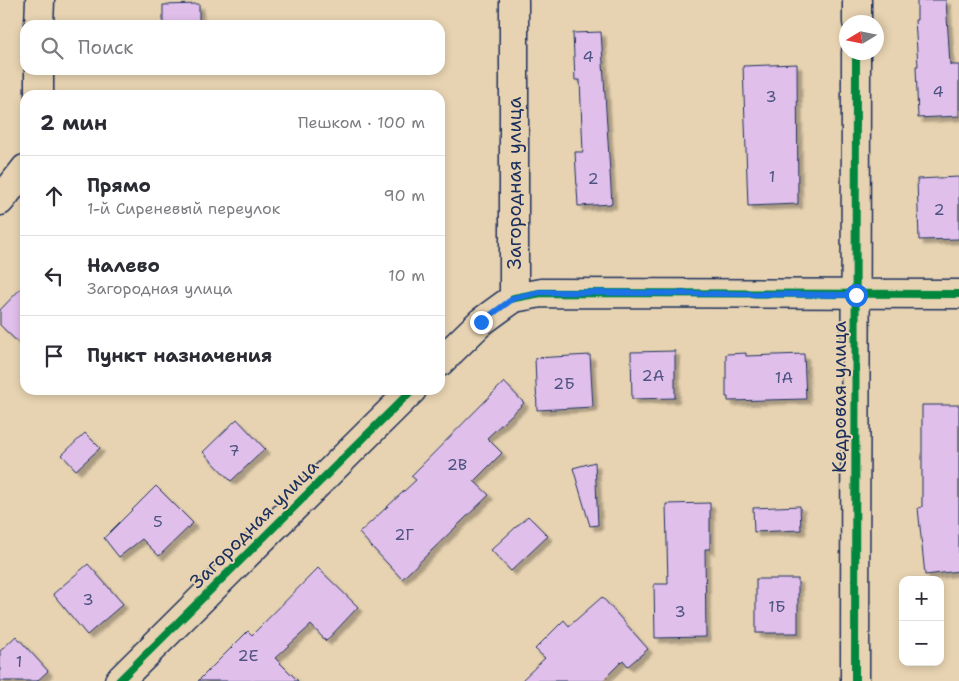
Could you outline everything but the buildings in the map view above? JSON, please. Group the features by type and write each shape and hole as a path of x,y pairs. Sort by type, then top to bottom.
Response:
{"street":[{"path":"39,20 40,0"},
{"name":"Загородная улица","path":"514,0 514,298"},
{"path":"856,15 857,0"},
{"name":"Кедровая улица","path":"855,681 856,60"},
{"path":"39,75 39,90"},
{"path":"0,201 20,175"},
{"path":"445,357 481,322 514,298 540,292 959,294"},
{"name":"Загородная улица","path":"118,681 407,395"}],"cycle path":[{"path":"855,681 856,60"},
{"path":"514,298 541,293 959,294"},
{"path":"119,681 407,395"}],"route":[{"path":"481,322 514,298 540,292 856,295"}]}
